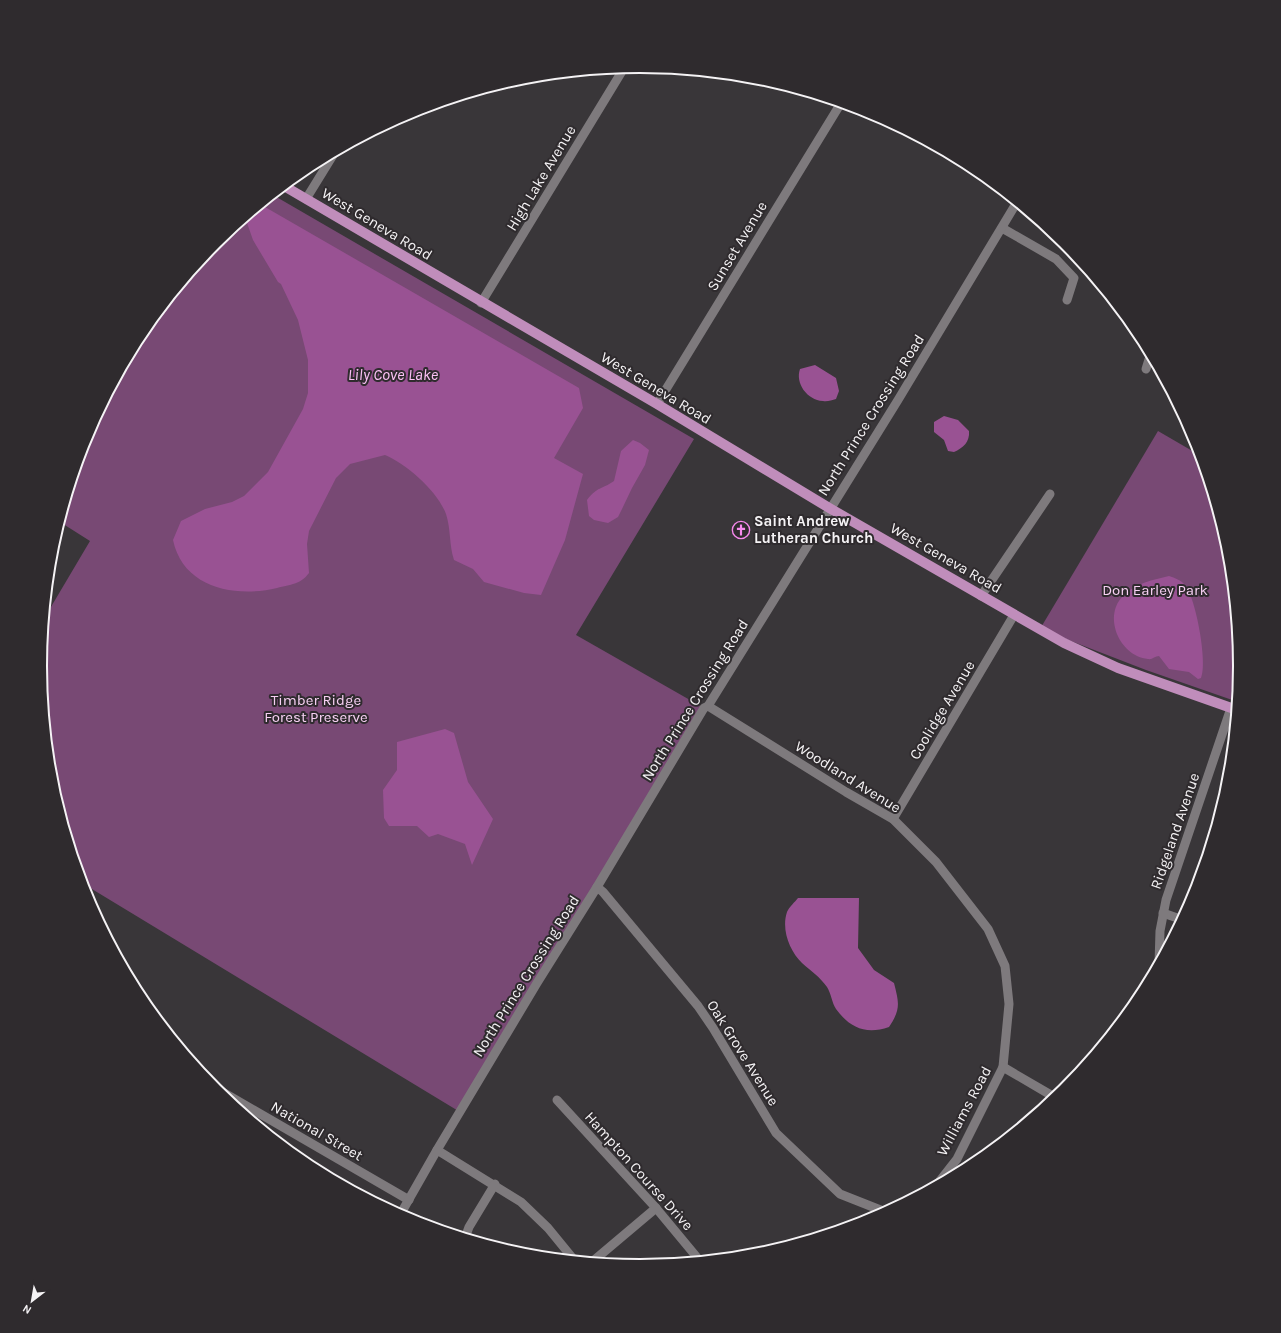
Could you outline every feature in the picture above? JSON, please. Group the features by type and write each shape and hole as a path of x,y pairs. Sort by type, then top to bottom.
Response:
{"main road":[{"name":"West Geneva Road","path":"289,189 481,303 657,404 830,509 1064,643 1118,668 1233,709"}],"street":[{"name":"High Lake Avenue","path":"481,303 621,74"},
{"name":"Sunset Avenue","path":"657,404 838,107"},
{"path":"306,199 329,162"},
{"name":"North Prince Crossing Road","path":"403,1210 437,1150 537,983 597,887 704,708 708,706 830,509 1015,206"},
{"path":"1002,228 1056,259 1074,278 1066,300"},
{"path":"1146,369 1148,360"},
{"path":"981,596 1050,494"},
{"name":"Coolidge Avenue","path":"894,819 1014,615"},
{"name":"Woodland Avenue","path":"708,706 846,792 894,819 936,862 983,920 1005,966 1009,1018 1003,1067"},
{"name":"Ridgeland Avenue","path":"1159,953 1160,931 1163,913 1232,715"},
{"name":"Oak Grove Avenue","path":"597,887 603,892 698,1006 713,1028 776,1133 840,1194 880,1210"},
{"path":"1163,913 1178,918"},
{"path":"1003,1067 1051,1095"},
{"name":"Williams Road","path":"944,1176 957,1159 1003,1067"},
{"name":"National Street","path":"235,1099 409,1200"},
{"name":"Hampton Course Drive","path":"557,1100 656,1208 697,1257"},
{"path":"437,1150 495,1184 521,1202 536,1215 571,1256"},
{"path":"466,1234 469,1227 495,1184"},
{"path":"596,1258 656,1208"}],"green space":[{"name":"Timber Ridge Forest Preserve","path":"277,197 694,439 576,635 704,708 460,1112 90,888 78,857 58,782 48,705 47,666 50,609 90,541 64,525 78,476 92,439 108,404 147,337 194,275 249,220"},
{"name":"Don Earley Park","path":"1158,431 1194,452 1214,513 1223,551 1233,628 1233,700 1146,670 1040,629"}],"water":[{"name":"Lily Cove Lake","path":"265,207 579,388 583,408 554,458 583,474 565,540 541,595 524,593 484,582 473,569 454,560 451,549 448,520 442,506 421,480 403,465 385,455 350,464 336,478 309,531 307,544 309,573 299,582 261,591 228,590 213,586 199,579 188,569 179,556 173,540 181,521 205,509 232,502 244,496 268,472 303,409 308,393 308,360 298,320 281,284 278,282 253,240 247,222"},
{"path":"815,365 836,378 839,391 836,399 826,401 817,400 812,398 804,390 799,380 800,369"},
{"path":"944,416 958,420 969,431 965,444 954,452 948,451 944,440 934,432 934,422"},
{"path":"633,440 649,450 645,465 618,517 608,523 594,520 589,516 587,500 597,490 614,481 621,451"},
{"path":"1169,576 1180,580 1185,585 1189,592 1197,616 1203,659 1203,671 1201,678 1198,679 1189,672 1169,669 1159,656 1149,659 1138,656 1129,651 1122,643 1114,623 1114,613 1118,603 1124,595 1139,585"},
{"path":"445,729 454,733 468,782 493,819 472,865 465,844 438,834 429,837 417,826 389,826 384,818 383,790 397,770 397,742"},
{"path":"798,898 859,898 858,948 874,970 894,983 896,990 898,1006 896,1015 889,1027 866,1030 847,1021 836,1009 824,983 798,958 788,940 785,919 787,912"}],"place":[{"name":"Saint Andrew Lutheran Church","path":"741,530"}]}
